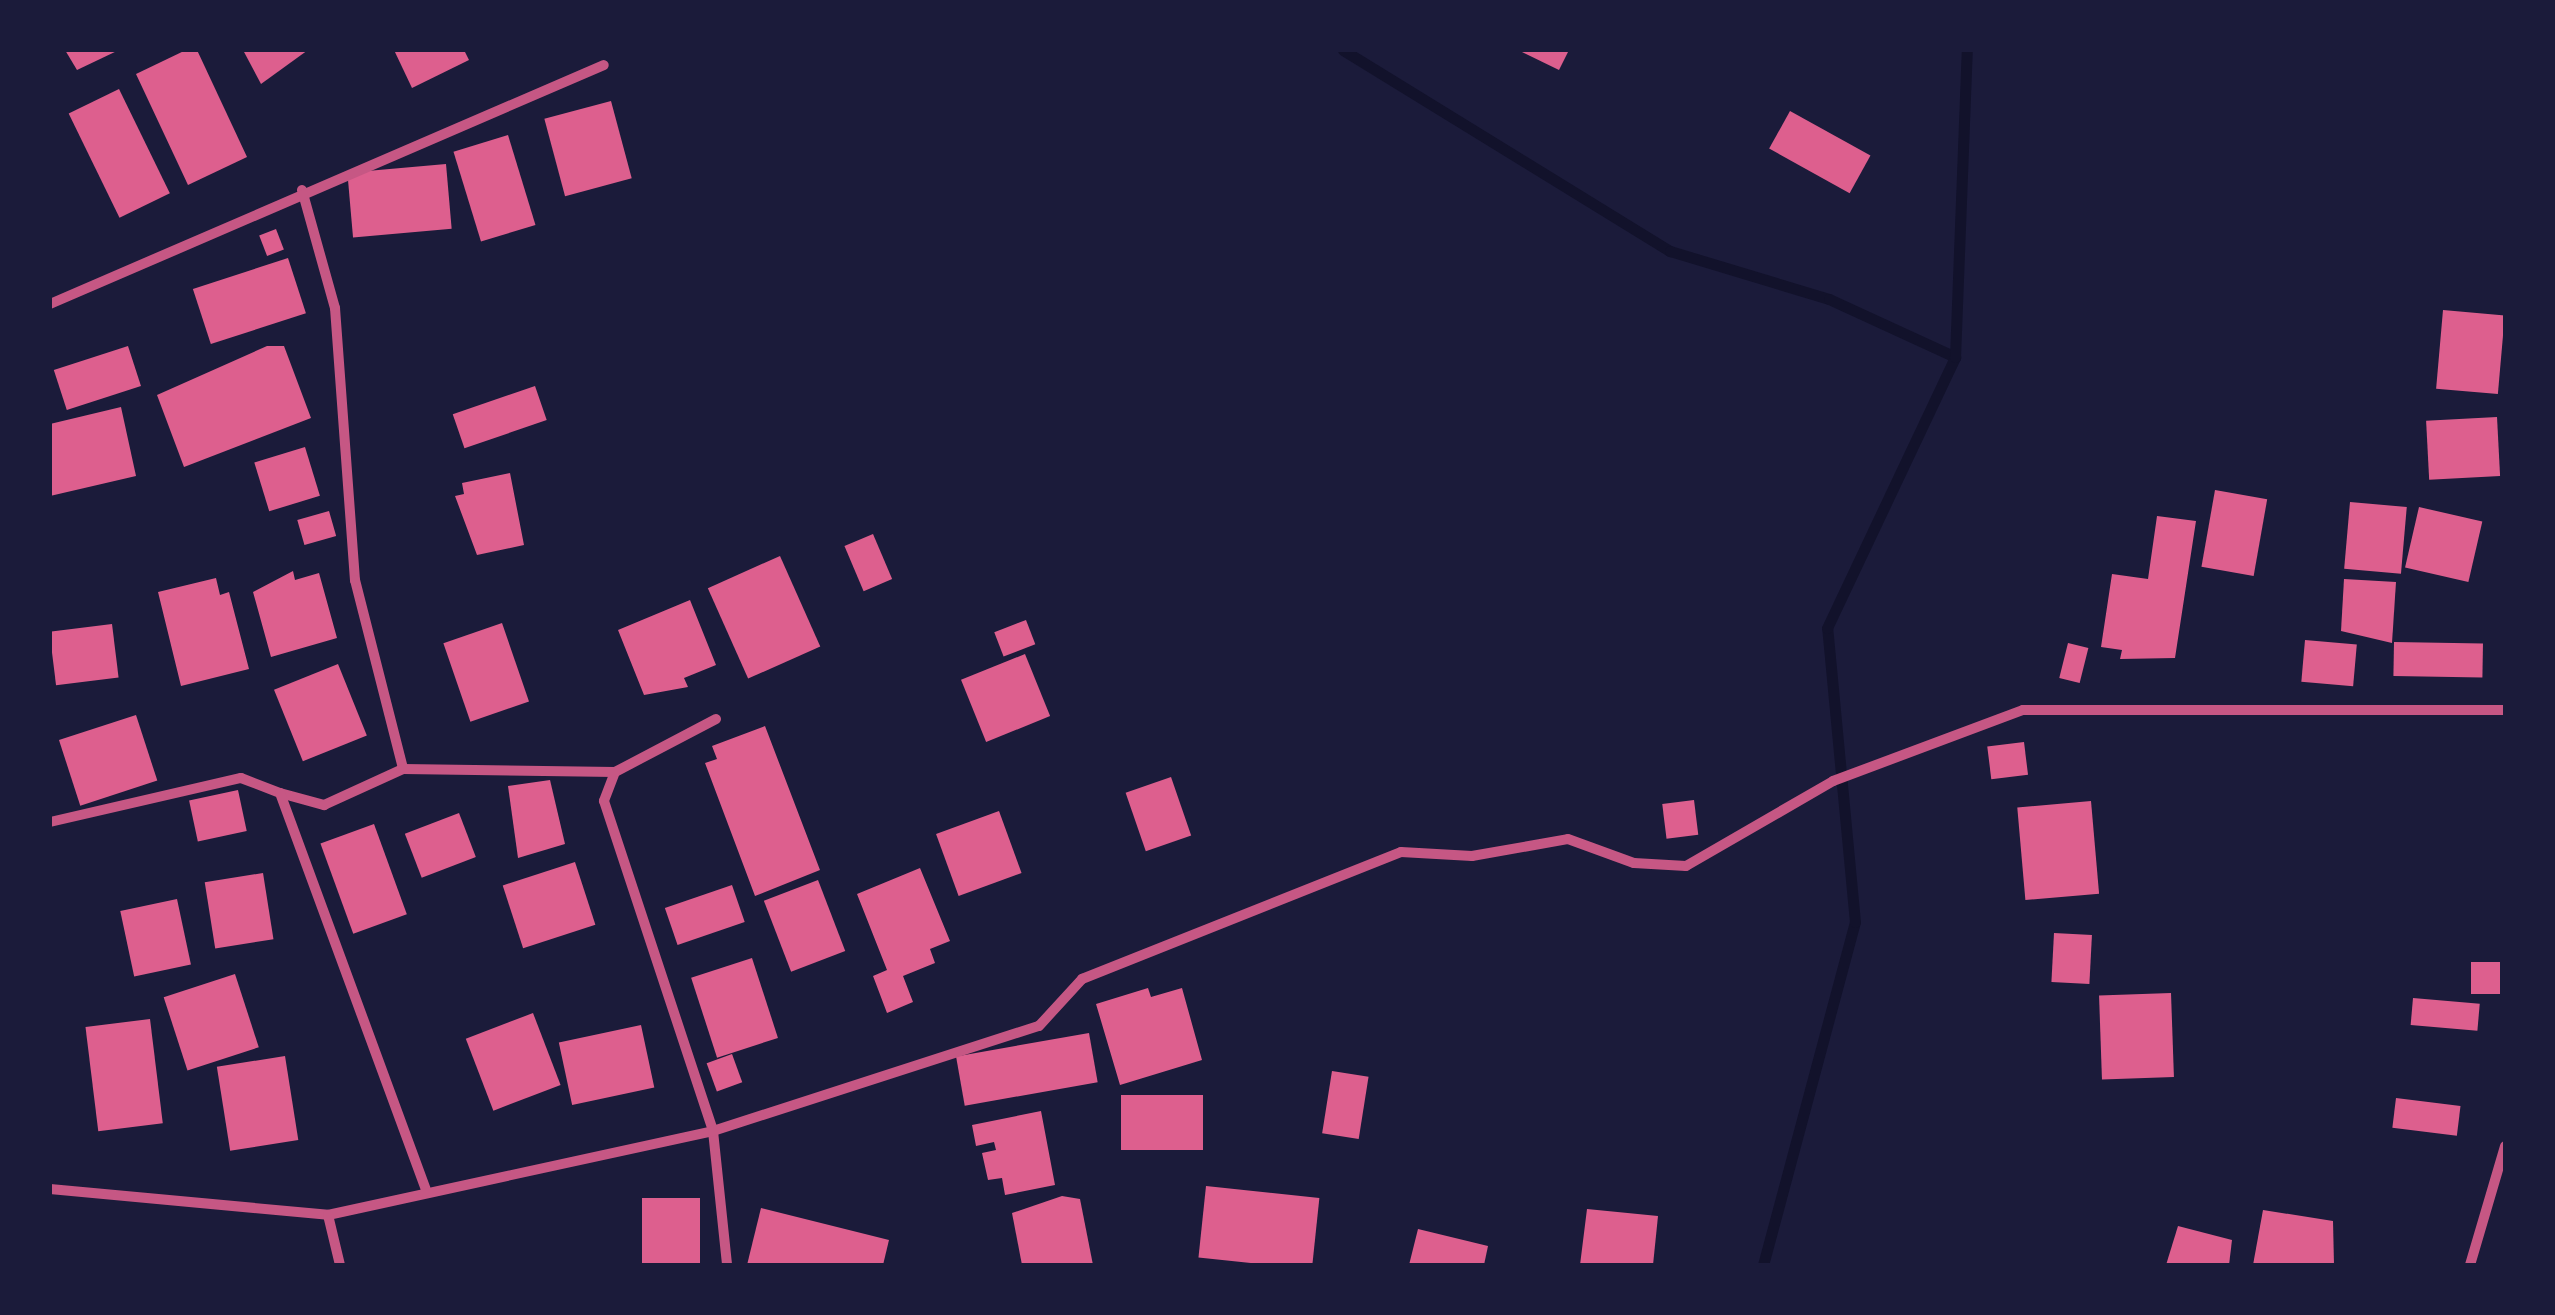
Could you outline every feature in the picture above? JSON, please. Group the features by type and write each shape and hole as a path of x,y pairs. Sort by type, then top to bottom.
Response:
{"street":[{"path":"50,304 302,190 604,65"},
{"path":"302,190 335,308 355,580 403,769"},
{"path":"50,1189 328,1215 425,1188 713,1131 1039,1026 1082,979 1400,852 1472,856 1568,839 1634,863 1686,866 1834,781 2023,710 2505,710"},
{"path":"50,822 241,778 324,804 403,769 615,772 716,719"},
{"path":"615,772 604,801 614,842 713,1131 727,1265"},
{"path":"280,793 425,1188"},
{"path":"2470,1265 2505,1146"},
{"path":"328,1215 340,1265"}],"building":[{"path":"65,50 119,50 77,70"},
{"path":"186,50 197,50 247,157 188,185 136,74"},
{"path":"243,50 308,50 261,84"},
{"path":"394,50 464,50 469,60 412,88"},
{"path":"1518,50 1569,50 1559,70"},
{"path":"119,89 170,193 120,218 69,114"},
{"path":"611,101 632,178 565,196 544,119"},
{"path":"1790,111 1870,156 1850,193 1769,149"},
{"path":"508,135 535,225 481,242 453,152"},
{"path":"446,164 452,229 353,237 347,173"},
{"path":"276,229 284,250 267,256 259,235"},
{"path":"288,258 306,313 211,344 193,289"},
{"path":"2443,310 2505,315 2498,394 2436,389"},
{"path":"128,346 141,386 67,410 54,370"},
{"path":"267,346 284,346 311,418 184,467 157,395"},
{"path":"535,386 547,420 464,448 453,414"},
{"path":"121,407 136,476 50,496 50,424"},
{"path":"2497,417 2500,476 2429,480 2426,421"},
{"path":"305,447 320,496 269,511 254,462"},
{"path":"510,473 524,545 477,555 455,496 464,494 462,483"},
{"path":"2215,490 2267,499 2254,576 2201,567"},
{"path":"2350,502 2407,507 2401,574 2344,569"},
{"path":"2419,507 2482,522 2468,582 2405,567"},
{"path":"329,511 336,536 304,545 297,520"},
{"path":"2157,516 2196,521 2175,658 2120,659 2122,650 2101,647 2112,574 2148,579"},
{"path":"873,534 892,579 864,591 844,546"},
{"path":"780,556 820,646 748,679 708,588"},
{"path":"293,571 295,580 319,573 337,638 271,657 253,592"},
{"path":"216,578 220,595 229,592 249,669 181,686 158,592"},
{"path":"2344,579 2396,582 2392,643 2341,631"},
{"path":"690,600 716,665 684,678 688,687 644,695 618,630"},
{"path":"1026,620 1035,644 1004,656 994,632"},
{"path":"502,623 529,701 470,722 443,643"},
{"path":"112,624 119,678 56,685 50,632"},
{"path":"2305,640 2357,645 2353,686 2301,682"},
{"path":"2394,642 2483,644 2482,678 2393,676"},
{"path":"2068,643 2088,648 2080,683 2059,678"},
{"path":"1025,654 1050,716 986,742 961,680"},
{"path":"338,664 367,735 303,761 274,690"},
{"path":"136,715 157,781 80,806 59,740"},
{"path":"765,726 820,870 755,896 705,763 717,759 712,746"},
{"path":"2024,742 2028,775 1991,779 1987,747"},
{"path":"1171,777 1191,836 1146,851 1126,793"},
{"path":"550,780 565,844 518,858 508,786"},
{"path":"238,790 247,831 198,841 189,800"},
{"path":"1694,800 1698,835 1667,839 1662,804"},
{"path":"2091,801 2099,894 2025,900 2017,807"},
{"path":"999,811 1022,873 959,896 936,834"},
{"path":"459,813 476,857 422,878 405,834"},
{"path":"374,824 407,914 353,934 320,843"},
{"path":"575,862 595,925 523,948 503,885"},
{"path":"920,868 950,941 930,949 935,963 903,976 913,1002 887,1013 873,976 887,970 857,894"},
{"path":"263,873 273,939 215,948 205,882"},
{"path":"818,880 845,951 791,972 764,901"},
{"path":"732,885 745,922 678,945 665,908"},
{"path":"177,899 191,965 134,977 120,911"},
{"path":"2054,933 2092,935 2089,984 2051,982"},
{"path":"752,958 778,1038 717,1058 691,978"},
{"path":"2471,962 2500,962 2500,994 2471,994"},
{"path":"235,974 259,1047 187,1070 164,997"},
{"path":"1148,988 1151,997 1182,988 1202,1060 1120,1085 1096,1004"},
{"path":"2171,993 2174,1077 2102,1079 2099,996"},
{"path":"2413,998 2480,1004 2477,1031 2411,1025"},
{"path":"533,1013 561,1085 493,1111 466,1039"},
{"path":"150,1019 163,1123 98,1131 85,1027"},
{"path":"641,1025 654,1088 572,1105 559,1042"},
{"path":"1089,1033 1098,1082 965,1106 956,1056"},
{"path":"732,1054 742,1082 717,1091 707,1063"},
{"path":"285,1056 298,1140 230,1151 217,1067"},
{"path":"1332,1071 1369,1077 1359,1139 1322,1133"},
{"path":"1121,1095 1203,1095 1203,1150 1121,1150"},
{"path":"2396,1098 2461,1106 2457,1136 2392,1128"},
{"path":"1041,1111 1055,1185 1005,1195 1002,1178 988,1180 982,1153 996,1150 994,1142 976,1146 972,1125"},
{"path":"1206,1186 1319,1198 1312,1265 1198,1258"},
{"path":"1062,1196 1080,1199 1093,1265 1022,1265 1012,1213"},
{"path":"642,1198 700,1198 700,1265 642,1265"},
{"path":"761,1208 889,1240 883,1265 747,1265"},
{"path":"1587,1209 1658,1216 1653,1265 1580,1265"},
{"path":"2263,1210 2333,1221 2334,1265 2253,1265"},
{"path":"2178,1226 2232,1240 2229,1265 2166,1265"},
{"path":"1418,1229 1488,1246 1484,1265 1409,1265"}],"waterway":[{"path":"1343,50 1670,251 1829,299 1955,357"},
{"path":"1763,1265 1855,922 1827,628 1955,357 1967,50"}]}
